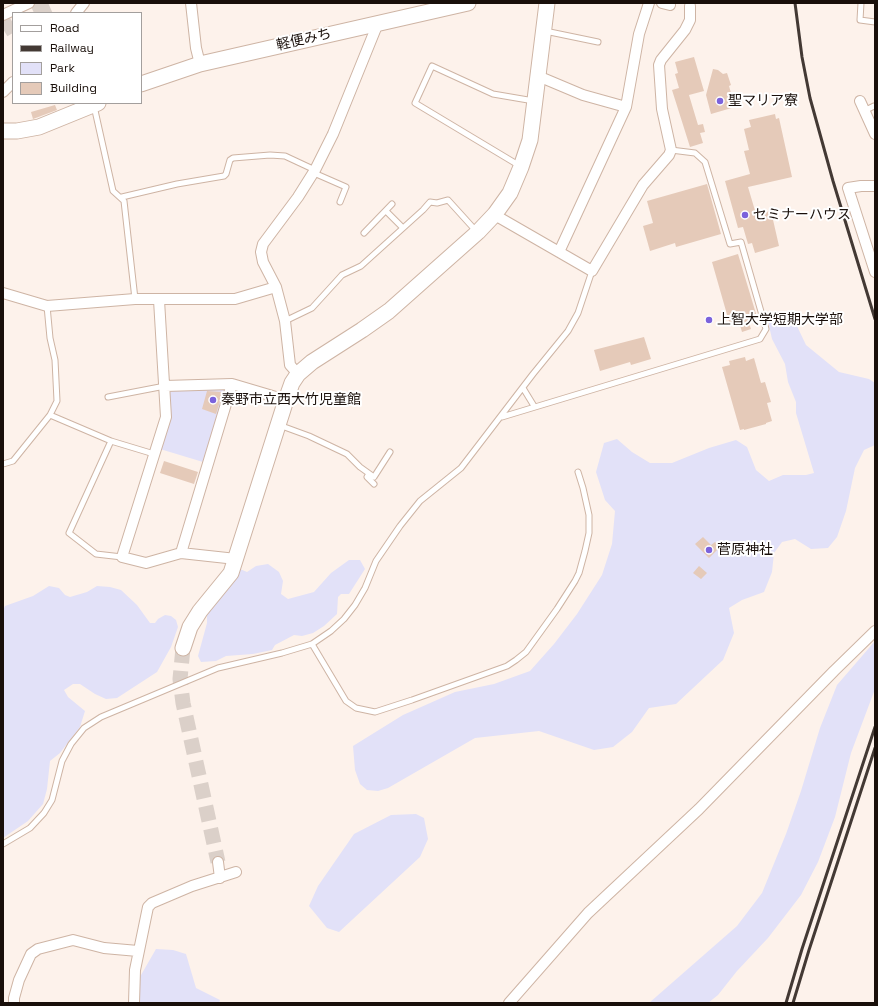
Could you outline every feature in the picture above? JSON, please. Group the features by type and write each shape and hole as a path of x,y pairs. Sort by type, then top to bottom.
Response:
{"street":[{"path":"3,15 29,3"},
{"path":"77,12 84,3"},
{"path":"191,3 196,48 200,64"},
{"name":"軽便みち","path":"142,84 200,64 468,3"},
{"path":"183,648 190,627 211,597 226,581 231,573 286,400 292,383 298,374 312,362 389,311 478,232 495,214 510,193 530,140 547,3"},
{"path":"559,252 626,107 639,34 649,3"},
{"path":"495,214 592,271 644,185 669,155 671,150 662,109 659,65 685,30 690,20 690,6"},
{"path":"298,374 290,365 285,321 276,287 263,262 261,252 263,244 298,197 315,171 333,134 378,23"},
{"path":"538,78 545,78 584,95 626,107"},
{"path":"3,92 12,83"},
{"path":"860,101 875,134"},
{"path":"3,131 17,131 39,127 95,104"},
{"path":"875,186 848,188 875,272"},
{"path":"3,292 47,306 135,299 235,299 276,287"},
{"path":"159,300 166,417 122,558 146,563 181,553 236,559"},
{"path":"165,386 232,384 286,400"},
{"path":"181,553 232,384"},
{"path":"509,1003 588,913 699,810 875,631"},
{"path":"218,862 220,878"},
{"path":"134,1003 135,970 148,907 152,903 192,886 236,872"},
{"path":"14,1003 18,980 31,954 38,949 73,940 104,948 138,951"}],"lane":[{"path":"861,3 860,20 875,22"},
{"path":"544,30 598,42"},
{"path":"521,167 415,103 432,66 493,94 535,101"},
{"path":"95,104 113,191 122,197 124,201 135,299"},
{"path":"864,111 874,106"},
{"path":"501,417 760,339 766,329 741,242 730,244 705,162 695,152 671,150"},
{"path":"122,197 177,184 224,176 230,160 233,158 270,155 285,156 346,187 340,202"},
{"path":"285,321 312,308 342,275 361,266 430,202 438,203 448,200 478,232"},
{"path":"364,233 392,204"},
{"path":"386,211 403,228"},
{"path":"3,844 30,828 44,813 52,800 62,761 71,744 84,728 101,717 218,668 282,653 312,644 331,632 355,605 376,561 400,526 420,501 461,468 568,330 578,313 592,271"},
{"path":"3,464 13,461 50,415 57,401 55,360 50,338 47,306"},
{"path":"108,397 165,386"},
{"path":"523,388 534,406"},
{"path":"50,415 111,441 154,454"},
{"path":"278,425 309,436 347,454 360,467 374,477 390,452"},
{"path":"111,441 69,533 96,554 122,558"},
{"path":"312,644 346,701 356,708 375,712 507,666 526,652 557,609 579,573 585,551 589,515 578,472"},
{"path":"369,474 368,477 374,484"}],"green space":[{"path":"778,311 796,324 806,345 839,372 869,379 875,383 875,445 864,450 855,468 846,511 837,537 828,548 811,549 795,539 782,542 774,553 772,572 764,592 742,600 729,608 734,633 723,660 676,704 649,708 632,732 613,747 594,750 539,731 475,738 388,788 378,791 367,790 360,784 355,770 353,746 403,715 455,692 494,684 530,671 554,644 577,614 602,575 612,544 615,511 605,500 596,472 604,443 617,439 632,452 650,463 672,463 709,448 736,440 747,447 756,470 769,481 783,475 806,475 814,473 796,413 796,402 788,382 785,364 772,339 767,317"},
{"path":"223,387 226,391 203,462 160,449 169,393 171,390"},
{"path":"349,560 360,560 365,569 349,594 341,594 338,597 337,614 324,626 313,633 302,636 294,635 275,645 272,650 253,654 226,656 216,661 201,662 198,656 207,623 207,611 232,573 240,569 247,572 256,566 268,564 279,572 283,581 281,594 288,599 314,592 331,573"},
{"path":"49,586 59,588 65,595 70,597 87,592 97,586 121,590 137,605 150,623 155,623 158,619 165,615 171,616 176,620 178,627 171,647 157,672 117,698 106,699 80,684 73,684 64,690 68,697 85,711 80,727 60,753 50,761 47,789 43,804 28,821 3,838 3,611 5,606 33,596"},
{"path":"875,641 875,689 851,753 835,817 818,862 801,895 768,938 737,971 718,995 708,1003 649,1003 737,926 762,893 786,834 820,728 837,685"},
{"path":"416,814 424,818 428,839 420,857 339,932 327,928 309,906 318,886 354,834 391,815"},
{"path":"156,949 173,950 186,954 196,988 220,1000 219,1003 137,1003 137,982"}],"building":[{"name":"聖マリア寮","path":"694,57 704,91 689,95 698,125 703,124 705,132 700,133 703,143 690,147 672,90 679,88 675,74 678,73 675,62"},
{"path":"713,69 718,70 723,74 727,73 735,107 711,114 706,95"},
{"path":"55,105 57,110 33,119 31,112"},
{"path":"775,114 776,119 779,118 792,177 748,187 756,214 771,211 779,246 755,253 752,243 748,244 743,227 738,228 725,181 750,174 744,151 749,150 744,129 751,127 749,120"},
{"path":"707,184 721,234 676,247 675,243 650,251 643,226 653,223 647,201"},
{"path":"738,254 757,317 748,320 751,329 742,332 739,322 730,325 712,262"},
{"path":"644,337 651,359 631,365 630,362 600,371 594,350"},
{"path":"745,357 746,361 754,358 761,383 765,382 771,402 767,403 772,421 766,424 740,430 722,367 730,365 729,361"},
{"name":"秦野市立西大竹児童館","path":"207,391 223,392 216,414 202,409"},
{"path":"164,461 198,472 194,484 160,473"},
{"name":"菅原神社","path":"703,537 711,545 715,542 720,547 709,558 695,544"},
{"path":"699,566 707,573 701,579 693,573"}],"tunnel":[{"path":"36,12 56,3"},
{"path":"3,29 12,24"},
{"path":"183,648 180,679 183,703 218,862"}],"railway":[{"path":"795,3 802,57 810,98 833,181 875,319"},
{"path":"786,1003 802,949 875,727"},
{"path":"793,1003 875,748"}],"place":[{"name":"聖マリア寮","path":"720,101"},
{"name":"セミナーハウス","path":"745,215"},
{"name":"上智大学短期大学部","path":"709,320"},
{"name":"秦野市立西大竹児童館","path":"213,400"},
{"name":"菅原神社","path":"709,550"}]}
